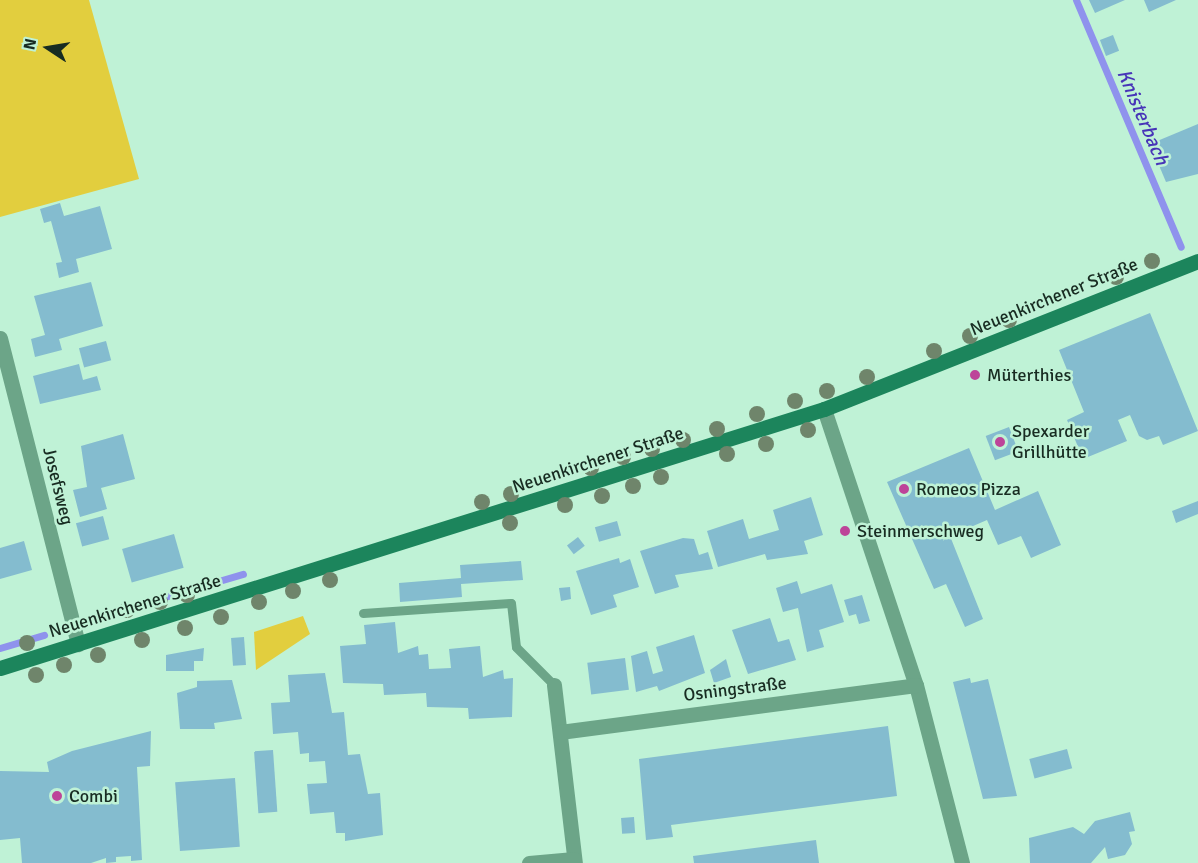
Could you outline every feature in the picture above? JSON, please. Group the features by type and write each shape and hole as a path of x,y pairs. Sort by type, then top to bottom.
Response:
{"main road":[{"name":"Neuenkirchener Straße","path":"0,668 824,409 1198,261"}],"street":[{"name":"Josefsweg","path":"0,338 78,644"},
{"path":"824,409 916,685 962,863"},
{"path":"530,863 575,861 554,685"},
{"name":"Osningstraße","path":"560,732 916,685"}],"lane":[{"path":"363,613 511,603 516,647 554,685"}],"shaded area":[{"path":"0,0 89,0 139,179 0,217"},
{"path":"303,616 310,634 256,670 254,632"}],"building":[{"path":"1089,0 1125,0 1095,13"},
{"path":"1144,0 1176,0 1149,12"},
{"path":"1113,35 1119,51 1106,56 1100,40"},
{"path":"1198,124 1198,174 1166,182 1150,144"},
{"path":"60,203 64,216 100,206 112,249 76,259 79,272 59,278 56,263 62,262 51,221 44,223 40,209"},
{"path":"91,282 103,326 59,339 62,350 35,357 31,339 45,335 34,296"},
{"path":"1150,313 1198,431 1163,445 1159,436 1147,440 1139,436 1130,415 1118,420 1127,441 1083,459 1067,420 1084,412 1059,350"},
{"path":"106,341 111,360 84,368 79,348"},
{"path":"79,364 83,380 97,376 101,390 40,404 33,376"},
{"path":"1009,427 1018,451 995,460 986,436"},
{"path":"123,434 135,479 101,488 107,509 80,517 73,490 87,487 81,446"},
{"path":"969,448 995,510 1038,491 1061,545 1031,558 1021,536 998,545 987,520 950,536 983,619 965,627 946,584 934,589 887,482"},
{"path":"811,497 823,535 804,541 808,554 767,560 765,554 718,567 707,531 743,519 749,539 779,530 773,510"},
{"path":"1198,501 1198,514 1176,523 1172,511"},
{"path":"103,516 109,539 82,546 76,523"},
{"path":"617,521 621,535 599,542 595,527"},
{"path":"174,534 184,568 132,583 122,549"},
{"path":"578,537 585,546 574,554 567,546"},
{"path":"683,538 694,539 699,555 708,552 713,569 675,575 679,587 655,594 640,551"},
{"path":"24,541 32,570 0,579 0,548"},
{"path":"619,558 620,563 630,559 639,587 613,595 617,607 591,615 576,571"},
{"path":"521,561 523,580 461,584 462,597 400,602 399,583 461,578 460,565"},
{"path":"797,581 801,594 832,584 844,622 819,630 824,647 807,652 798,608 783,612 776,588"},
{"path":"570,587 571,599 561,601 559,588"},
{"path":"862,595 870,621 859,624 856,614 849,616 844,600"},
{"path":"770,618 778,642 789,639 796,660 748,674 732,630"},
{"path":"395,622 398,653 418,646 419,655 428,654 429,669 451,668 449,649 480,646 483,677 503,670 504,679 513,678 512,717 469,719 468,708 427,707 426,693 384,695 383,684 343,683 340,646 366,644 364,625"},
{"path":"694,635 705,673 659,691 657,686 636,692 631,656 647,651 653,674 663,671 656,647"},
{"path":"244,637 246,665 233,666 231,638"},
{"path":"204,648 203,661 194,661 194,671 166,671 166,655"},
{"path":"625,658 629,690 591,694 587,663"},
{"path":"726,659 731,677 714,683 710,670"},
{"path":"325,673 332,713 344,712 348,755 360,754 368,794 380,793 383,835 345,841 345,833 336,833 334,812 310,814 307,784 327,783 325,761 309,762 309,753 300,754 298,732 273,734 271,703 290,702 288,675"},
{"path":"970,678 971,683 988,679 1017,796 983,799 953,682"},
{"path":"232,680 242,719 214,723 215,729 180,729 177,693 197,687 197,681"},
{"path":"888,726 897,796 671,825 673,837 646,840 639,759"},
{"path":"151,731 150,766 137,767 142,860 131,861 131,856 116,857 116,862 106,863 106,858 91,863 22,863 20,838 0,840 0,771 49,772 47,762 72,751"},
{"path":"1067,749 1072,768 1035,778 1029,759"},
{"path":"273,750 277,812 258,813 254,751"},
{"path":"235,778 240,847 180,851 175,782"},
{"path":"1130,812 1135,831 1129,832 1132,844 1125,855 1108,859 1105,847 1091,863 1030,863 1029,838 1073,827 1084,834 1095,821"},
{"path":"634,817 635,833 622,834 621,818"},
{"path":"816,840 819,863 694,863 693,856"}],"waterway":[{"name":"Knisterbach","path":"1076,0 1181,247"},
{"path":"100,616 243,574"},
{"path":"0,648 44,635"}],"place":[{"name":"Müterthies","path":"975,375"},
{"name":"Spexarder Grillhütte","path":"1000,442"},
{"name":"Romeos Pizza","path":"904,489"},
{"name":"Steinmerschweg","path":"845,531"},
{"name":"Combi","path":"57,796"}]}
